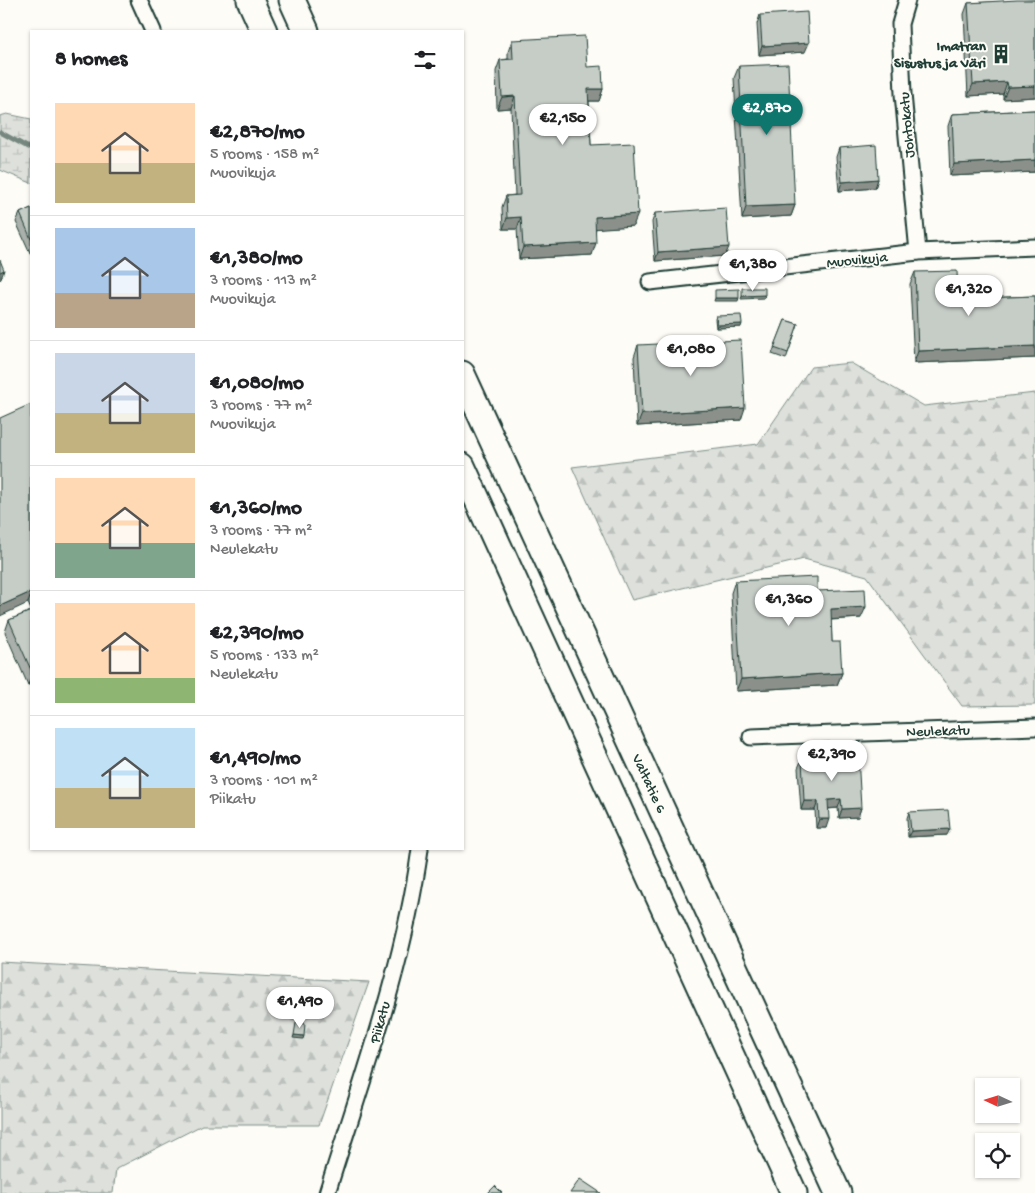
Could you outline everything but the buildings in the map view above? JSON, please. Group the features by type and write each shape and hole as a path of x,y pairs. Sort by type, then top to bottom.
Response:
{"highway":[{"path":"250,0 264,30"},
{"path":"292,0 306,30"},
{"name":"Valtatie 6","path":"464,378 838,1193"},
{"path":"464,470 794,1193"}],"street":[{"path":"139,0 153,30"},
{"name":"Johtokatu","path":"907,0 900,24 903,94 918,252"},
{"name":"Muovikuja","path":"650,282 918,252 1035,247"},
{"name":"Neulekatu","path":"751,736 1035,727"},
{"name":"Piikatu","path":"327,1193 402,945 413,897 420,850"}],"green space":[{"path":"7,114 30,119 30,183 0,170 0,116"},
{"path":"851,363 924,406 1035,393 1035,705 962,706 867,576 804,559 632,600 572,467 758,444 811,367"},
{"path":"0,962 369,982 319,1125 202,1125 116,1169 113,1193 0,1193"}],"waterway":[{"path":"0,132 30,148"}],"place":[{"name":"Imatran Sisustus ja Väri","path":"1001,54"}]}
